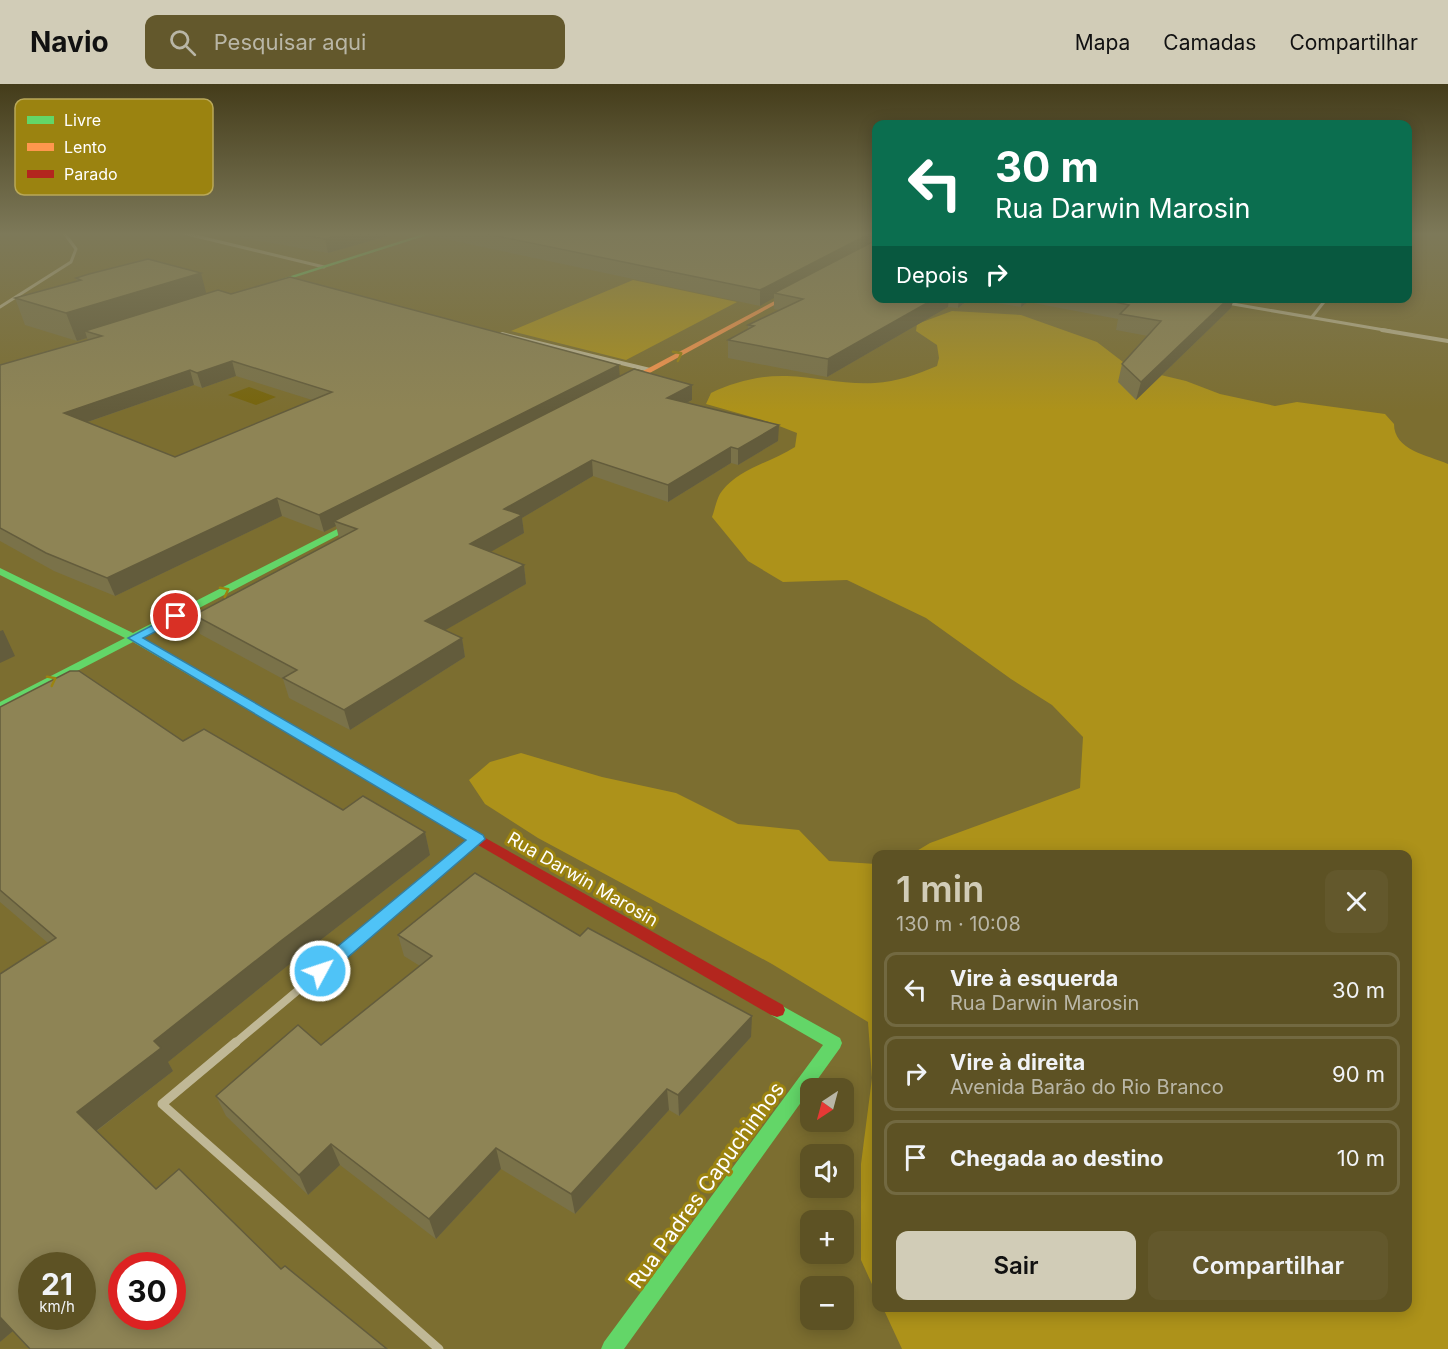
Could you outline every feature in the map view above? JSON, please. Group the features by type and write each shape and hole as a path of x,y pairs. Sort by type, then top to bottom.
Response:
{"main road":[{"path":"618,386 794,293"},
{"path":"0,707 366,518"},
{"name":"Rua Darwin Marosin","path":"0,571 134,638 477,839 834,1043"},
{"name":"Rua Padres Capuchinhos","path":"610,1349 834,1043"}],"street":[{"path":"0,308 25,292"},
{"path":"1226,303 1448,341"},
{"path":"1312,317 1323,303"},
{"path":"501,333 650,370"},
{"path":"439,1349 162,1104 477,839"}],"shaded area":[{"path":"604,292 690,292 737,302 626,360 511,331"},
{"path":"952,311 1021,315 1097,342 1123,362 1144,371 1186,381 1220,394 1275,406 1297,402 1385,414 1394,424 1399,440 1406,446 1448,464 1448,1349 902,1349 885,1312 1412,1312 1412,850 918,850 930,843 1080,788 1083,737 1052,705 1011,679 926,618 847,580 783,582 748,561 712,517 720,494 729,483 747,471 795,447 797,433 769,422 706,404 711,393 738,383 777,376 875,383 914,375 937,366 939,358 937,345 916,331 917,324"},
{"path":"249,387 276,397 256,405 228,395"},
{"path":"521,753 602,777 676,793 738,824 799,830 829,861 872,864 872,1078 868,1022 772,964 538,838 485,804 469,780 490,762"},
{"path":"872,1078 872,1284 861,1260 861,1164"}],"building":[{"path":"37,292 137,292 66,313 15,298"},
{"path":"211,292 231,294 238,292 346,292 619,365 319,515 277,498 107,578 46,553 0,528 0,365 102,336 85,331","holes":["232,361 332,392 175,457 64,413 190,370 197,373"]},
{"path":"872,292 872,303 927,303 828,359 728,340 754,326 748,325 803,299 774,293"},
{"path":"1120,303 1224,303 1141,382 1122,364 1161,321 1120,314 1129,305"},
{"path":"634,369 692,385 667,398 779,425 738,449 731,447 668,485 592,460 504,509 522,515 470,544 524,565 425,621 462,638 344,710 283,678 297,670 194,615 357,529 334,521"},
{"path":"70,671 79,671 183,741 204,729 343,810 363,796 425,832 282,940 154,1041 161,1048 77,1112 156,1189 179,1169 281,1269 285,1266 387,1349 30,1349 0,1317 0,974 56,938 0,890 0,707"},
{"path":"475,873 580,936 588,928 752,1016 678,1095 667,1089 571,1194 496,1148 429,1219 331,1144 299,1175 216,1096 298,1025 321,1045 432,956 398,935"}],"traffic: fast":[{"path":"0,707 351,525"},
{"path":"0,571 134,638 464,831"},
{"path":"611,1349 834,1043 777,1010"}],"traffic: slow":[{"path":"632,379 786,297"}],"traffic: jam":[{"path":"464,831 777,1010"}],"route":[{"path":"176,616 134,638 477,839 320,971"}]}
